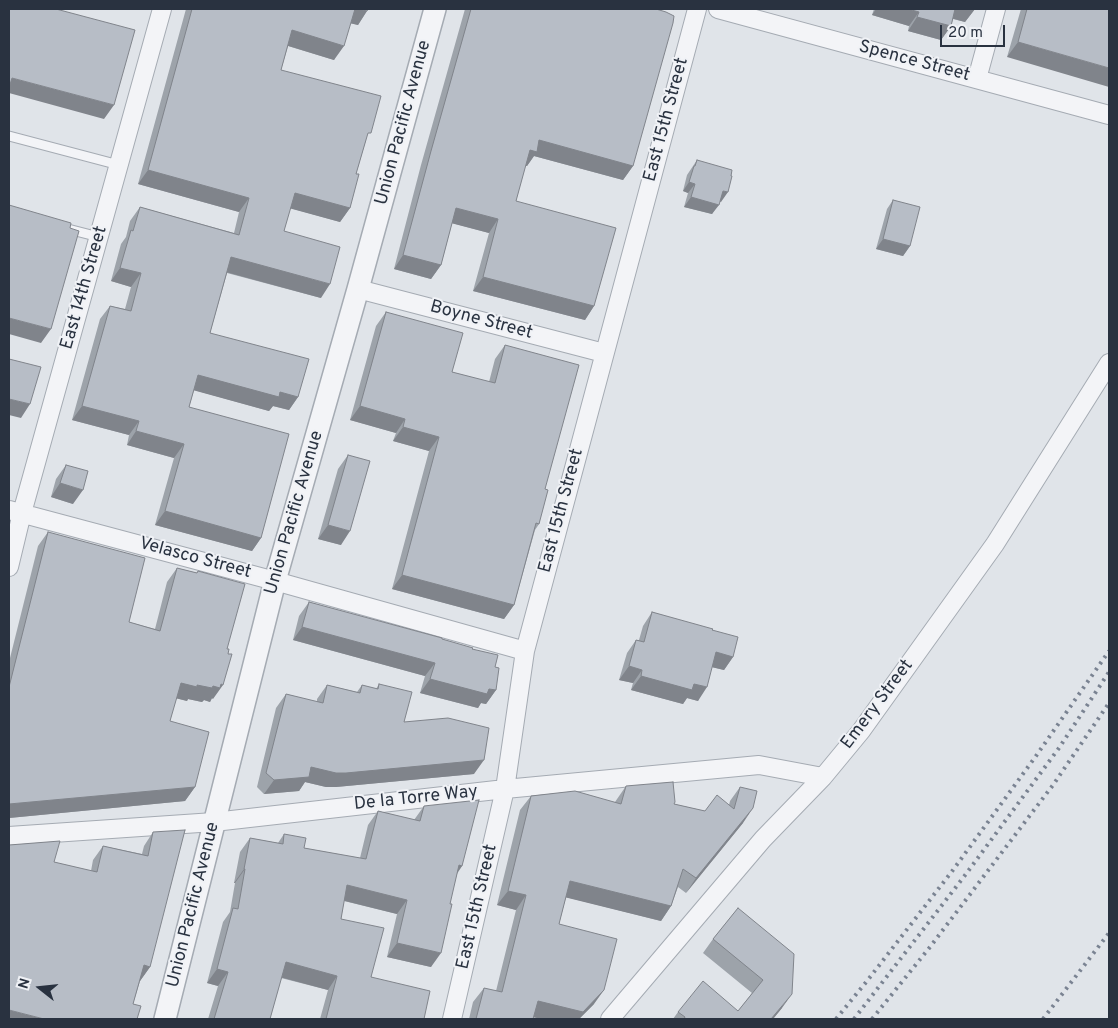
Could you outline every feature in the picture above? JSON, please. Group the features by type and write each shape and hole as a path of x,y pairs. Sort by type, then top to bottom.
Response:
{"street":[{"name":"East 14th Street","path":"9,567 15,511 99,237 162,9"},
{"name":"Union Pacific Avenue","path":"165,1019 275,581 435,9"},
{"name":"East 15th Street","path":"452,1019 505,790 525,651 697,9"},
{"name":"Spence Street","path":"718,9 1109,115"},
{"path":"976,79 996,9"},
{"name":"Boyne Street","path":"358,289 604,353"},
{"name":"Emery Street","path":"610,1019 764,839 823,777 860,731 996,544 1109,363"},
{"name":"Velasco Street","path":"15,511 525,651"},
{"name":"De la Torre Way","path":"9,836 214,822 505,790 759,765 823,777"}],"lane":[{"path":"9,136 119,165"},
{"path":"64,228 99,237"}],"building":[{"path":"9,9 56,9 135,30 114,105 12,78 9,88"},
{"path":"192,9 355,9 344,46 292,30 281,70 381,96 371,133 368,133 356,174 359,174 350,208 295,193 284,231 340,247 330,284 231,257 210,333 309,359 298,397 280,392 279,397 198,375 189,407 289,434 261,538 165,511 184,444 136,431 139,421 82,406 110,306 131,311 141,273 120,268 140,207 239,235 249,198 148,170"},
{"path":"471,9 656,9 674,16 633,166 539,140 537,152 530,150 516,201 616,228 594,306 483,277 498,219 456,208 441,265 403,255"},
{"path":"908,9 955,9 951,26 917,17 919,12"},
{"path":"1027,9 1109,9 1109,68 1018,42"},
{"path":"697,160 732,170 728,192 723,191 719,205 691,197 695,184 689,182"},
{"path":"893,200 920,207 910,246 883,239"},
{"path":"9,205 71,223 70,228 79,231 51,329 9,318"},
{"path":"386,312 463,333 452,372 495,383 505,345 579,365 545,489 548,490 539,524 536,523 514,605 402,575 439,437 403,427 405,419 360,406"},
{"path":"9,359 41,367 30,404 9,399"},
{"path":"348,455 370,461 350,531 328,525"},
{"path":"66,465 88,471 83,490 60,483"},
{"path":"48,532 145,558 129,622 160,631 177,568 197,573 198,571 245,584 227,649 229,649 228,654 232,654 223,685 221,684 220,688 213,686 212,688 181,683 170,721 209,732 195,787 9,804 9,687"},
{"path":"309,602 498,655 495,667 499,668 496,690 489,689 487,694 430,679 435,663 302,627"},
{"path":"652,612 738,637 733,657 716,652 707,687 694,684 692,690 641,676 642,670 629,666 636,640 644,642"},
{"path":"379,684 412,692 404,722 448,718 489,728 484,760 346,773 336,773 311,767 309,777 274,780 266,773 286,694 323,703 327,685 360,693 362,685 378,689"},
{"path":"673,782 674,804 705,811 717,795 734,809 740,787 757,791 753,808 696,878 683,869 671,906 570,881 559,924 617,939 604,990 583,1012 538,1001 533,1019 476,1019 484,988 502,992 526,895 508,891 531,796 575,791 621,804 626,786"},
{"path":"479,800 462,866 459,865 441,953 397,943 407,900 347,885 341,919 384,928 371,977 430,991 424,1019 326,1019 337,976 286,962 270,1019 214,1019 228,972 217,969 233,908 238,909 250,838 283,844 284,834 306,838 304,848 366,859 378,811 420,821 424,806"},
{"path":"185,830 150,967 144,965 133,1004 141,1006 137,1019 44,1019 9,1010 9,845 60,841 54,862 97,872 103,846 148,856 153,832"},
{"path":"738,908 794,954 792,994 771,1019 684,1019 685,1017 678,1012 703,981 738,1011 763,980 713,939"}],"railway":[{"path":"836,1019 953,870 1109,651"},
{"path":"854,1019 966,874 1059,748 1109,672"},
{"path":"872,1019 930,947 1053,785 1109,703"},
{"path":"1043,1019 1109,933"}]}
